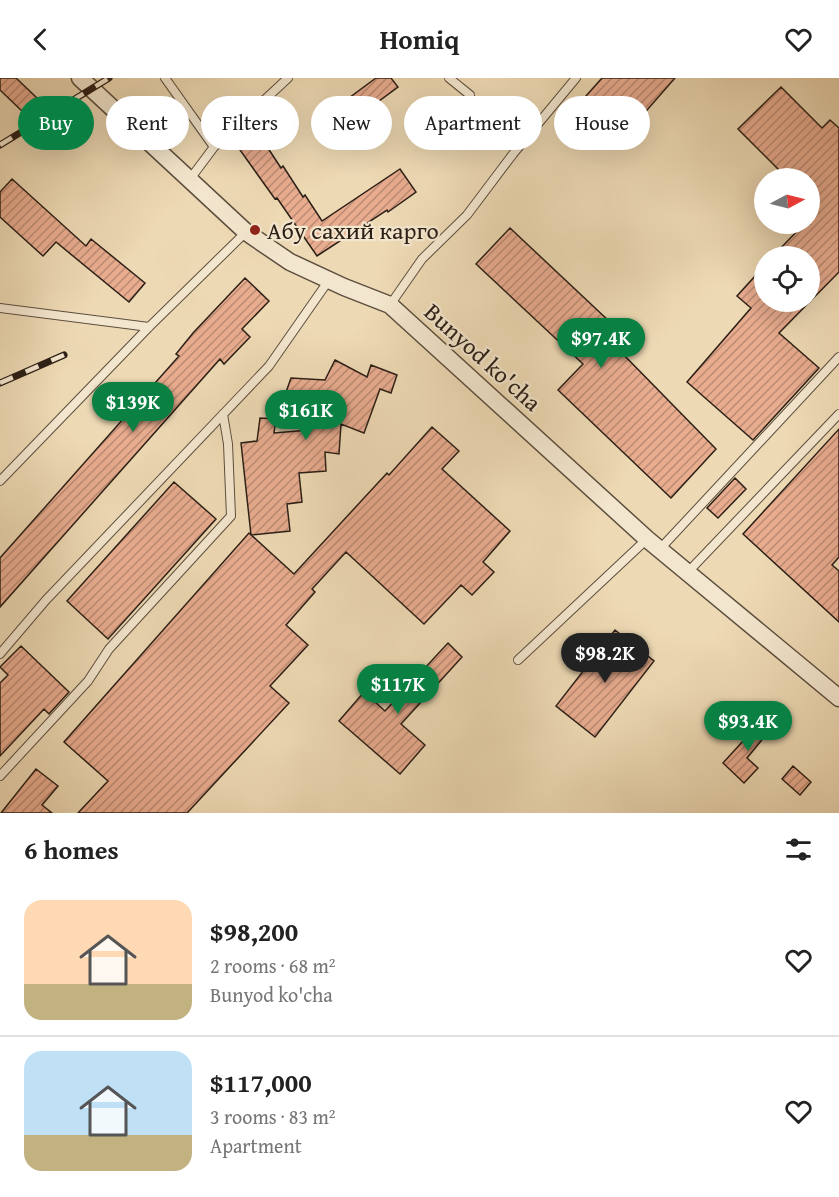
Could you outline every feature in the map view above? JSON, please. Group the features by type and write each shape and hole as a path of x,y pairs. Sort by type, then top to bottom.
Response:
{"street":[{"name":"Bunyod ko'cha","path":"80,78 246,232 290,262 390,305 653,544 839,698"}],"lane":[{"path":"165,78 201,129"},
{"path":"269,96 288,78"},
{"path":"449,78 470,95"},
{"path":"390,305 422,259 467,215 513,154 576,78"},
{"path":"190,179 212,150"},
{"path":"0,481 149,327 246,232"},
{"path":"0,654 46,600 269,366 329,280"},
{"path":"0,308 149,327"},
{"path":"518,660 653,544 839,357"},
{"path":"0,776 88,681 109,648 231,516 228,444 223,414"},
{"path":"687,573 839,414"}],"building":[{"path":"0,78 16,78 35,96 18,96 18,107 0,90"},
{"path":"376,78 391,78 398,87 386,96 352,96"},
{"path":"602,78 675,78 650,107 650,96 586,96"},
{"path":"781,87 822,128 830,120 839,128 839,272 820,291 820,246 783,246 794,234 820,234 820,168 777,168 738,129"},
{"path":"240,150 269,150 281,168 283,166 303,197 305,195 322,221 400,169 416,192 317,256 277,198 275,199"},
{"path":"12,179 86,246 91,239 145,283 129,302 56,242 43,256 0,217 0,192"},
{"path":"510,228 627,338 617,348 716,449 671,498 558,390 583,364 476,264"},
{"path":"754,277 754,312 799,312 779,333 819,368 753,440 687,382 751,308 737,296"},
{"path":"245,278 269,301 242,329 250,337 224,364 220,359 0,607 0,558 179,356 176,354 193,333"},
{"path":"335,360 367,377 371,365 397,375 391,393 380,389 364,433 341,424 339,454 325,452 326,471 299,473 302,502 287,504 290,531 251,535 241,443 257,441 260,418 276,419 274,433 309,430 317,403 284,398 291,378 325,380"},
{"path":"432,427 459,451 442,469 510,531 483,562 494,572 472,595 461,585 424,624 346,552 312,589 315,592 286,625 308,645 270,686 289,703 187,813 78,813 108,781 64,742 249,533 294,574"},
{"path":"839,429 839,557 832,565 839,571 839,622 743,534"},
{"path":"735,478 746,489 718,518 707,508"},
{"path":"174,482 216,519 108,639 67,601"},
{"path":"615,630 654,661 595,737 556,706"},
{"path":"448,643 462,657 401,724 425,745 400,774 339,721 364,692 385,711"},
{"path":"21,646 69,692 49,714 44,709 0,756 0,683 8,675 0,667"},
{"path":"765,717 774,725 747,758 758,768 744,783 723,763"},
{"path":"793,766 811,782 800,795 782,779"},
{"path":"36,769 58,786 42,805 52,813 1,813"}],"railway":[{"path":"0,145 109,78"},
{"path":"0,383 64,355"}],"place":[{"name":"Абу сахий карго","path":"255,230"}]}
